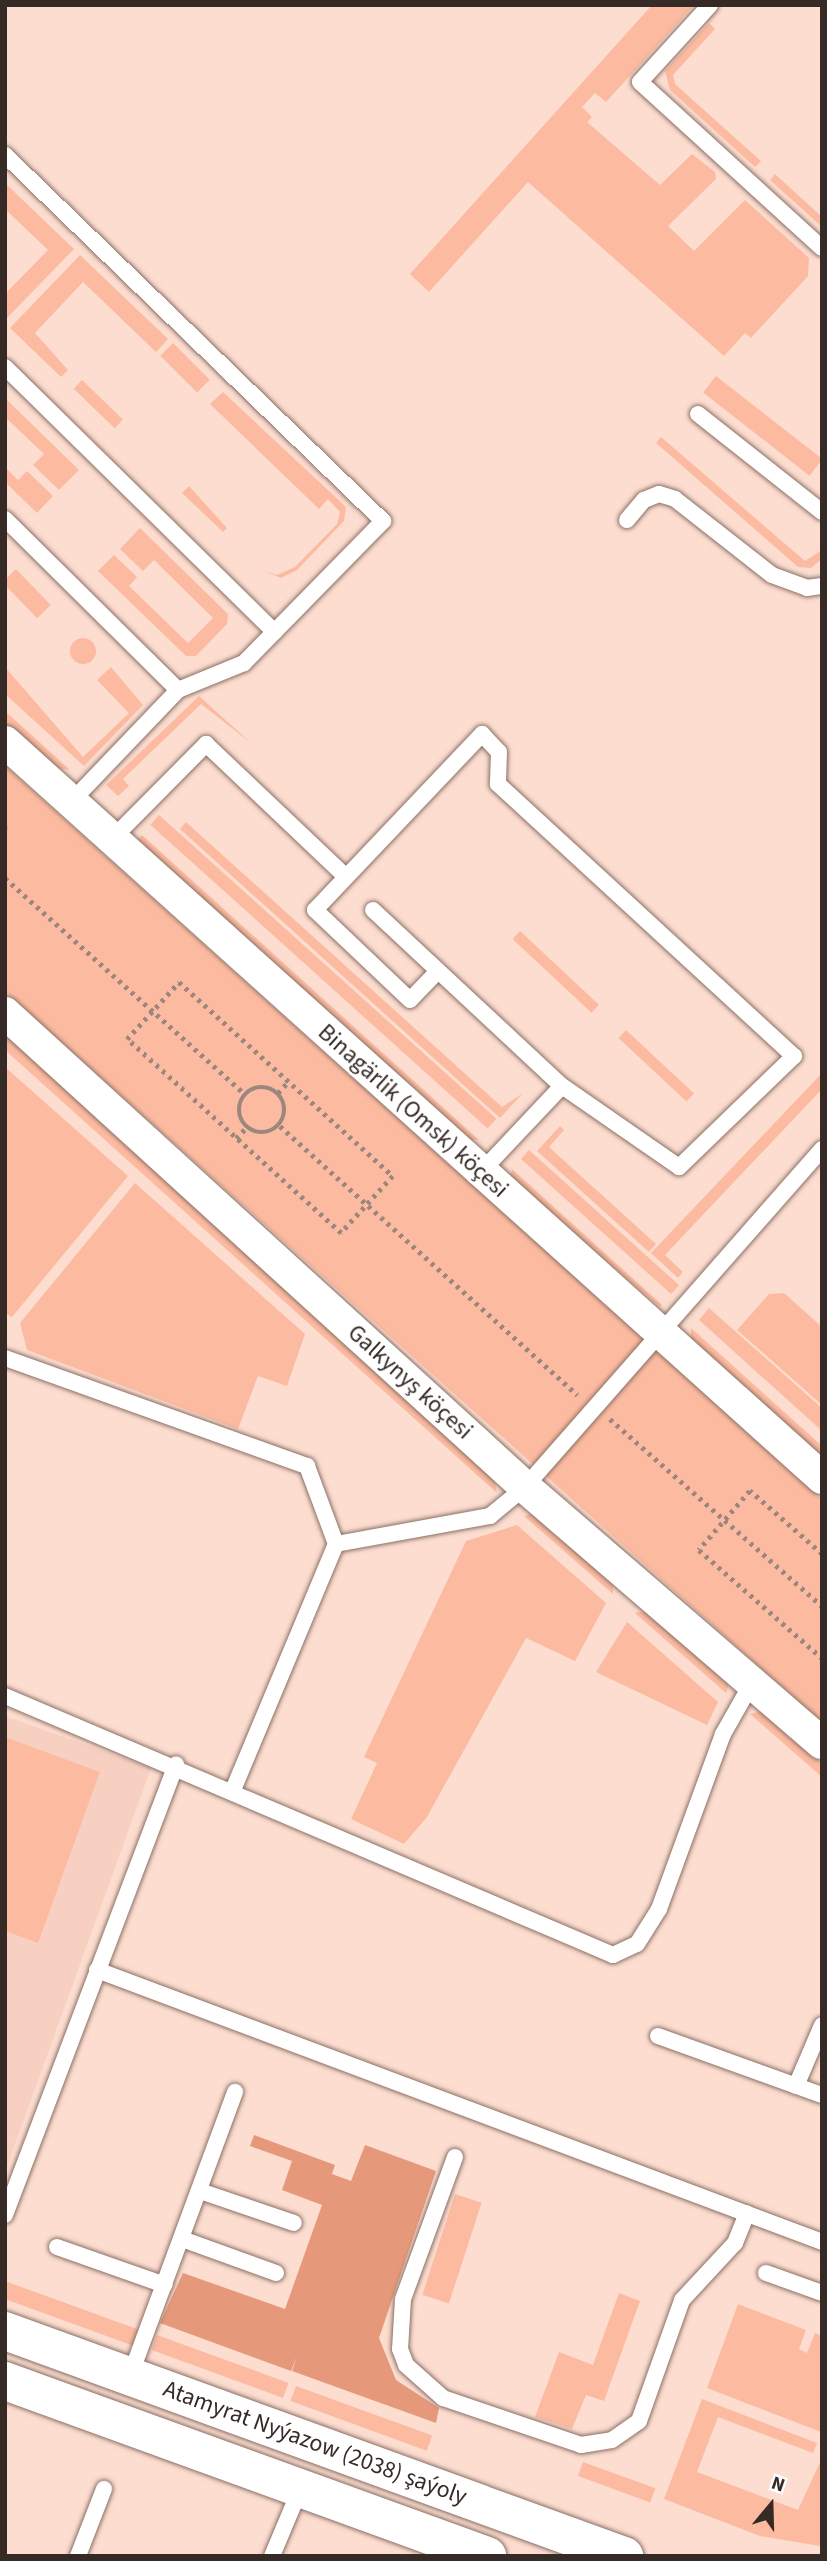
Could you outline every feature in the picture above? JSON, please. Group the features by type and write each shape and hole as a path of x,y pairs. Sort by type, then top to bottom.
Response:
{"main road":[{"name":"Atamyrat Nyýazow (2038) şaýoly","path":"5,2331 624,2556"},
{"name":"Atamyrat Nyýazow (2038) şaýoly","path":"5,2381 487,2556"}],"street":[{"name":"Binagärlik (Omsk) köçesi","path":"5,742 822,1478"},
{"name":"Galkynyş köçesi","path":"5,1013 525,1486 822,1743"}],"lane":[{"path":"710,5 639,82 822,248"},
{"path":"5,155 383,521 243,663 178,690 71,802"},
{"path":"5,367 275,632"},
{"path":"698,414 822,512"},
{"path":"626,520 652,497 676,499 772,575 807,588 822,586"},
{"path":"5,519 178,690"},
{"path":"373,910 562,1086 679,1167 793,1056 498,784 499,752 482,734 315,910 410,1000 438,971"},
{"path":"112,839 206,744 346,877"},
{"path":"481,1172 562,1086"},
{"path":"336,1544 490,1516 525,1486 661,1335 822,1149"},
{"path":"5,1358 307,1466 336,1544 233,1790"},
{"path":"5,1696 176,1764 613,1955 637,1944 659,1909 723,1734 752,1683"},
{"path":"5,2215 176,1764"},
{"path":"97,1970 822,2242"},
{"path":"796,2086 822,2025"},
{"path":"658,2036 822,2095"},
{"path":"130,2376 235,2092"},
{"path":"455,2158 403,2299 399,2327 406,2365 443,2398 581,2445 612,2440 639,2421 682,2300 735,2243 747,2213"},
{"path":"200,2191 293,2223"},
{"path":"182,2239 275,2273"},
{"path":"57,2247 165,2285"},
{"path":"766,2273 822,2293"},
{"path":"272,2556 301,2487"},
{"path":"78,2556 104,2489"}],"path":[{"path":"5,826 5,832"},
{"path":"5,878 245,1094"},
{"path":"179,982 393,1176 341,1233 127,1039 153,1011 179,982"},
{"path":"278,1093 288,1082"},
{"path":"245,1094 264,1087 278,1093 286,1107 280,1126"},
{"path":"245,1094 239,1114 247,1127 261,1133 280,1126"},
{"path":"280,1126 581,1398"},
{"path":"236,1138 247,1127"},
{"path":"609,1418 822,1606"},
{"path":"822,1554 750,1491 699,1550 822,1658"}],"shaded area":[{"path":"652,5 694,5 606,102 595,93 582,107 592,117 587,122 660,185 692,154 715,172 716,179 668,226 694,251 745,200 809,258 808,276 751,338 745,333 724,356 528,182 429,292 410,274"},
{"path":"709,23 715,29 673,75 675,84 761,161 755,167 670,90 665,71"},
{"path":"775,174 822,217 822,227 770,180"},
{"path":"5,183 74,249 5,320 5,294 48,250 5,209"},
{"path":"80,255 168,339 156,352 83,282 35,333 68,370 61,377 10,328"},
{"path":"173,343 210,380 197,392 160,356"},
{"path":"716,376 822,459 809,476 703,393"},
{"path":"82,380 123,420 115,428 74,389"},
{"path":"223,392 346,507 344,521 297,570 281,578 262,570 277,575 295,567 337,524 340,512 328,499 319,509 210,404"},
{"path":"5,398 79,470 59,490 33,465 44,454 5,417"},
{"path":"661,437 805,561 822,550 822,559 811,568 798,567 656,443"},
{"path":"5,467 18,480 27,471 53,496 37,513 5,482"},
{"path":"189,486 227,528 223,532 182,493"},
{"path":"140,528 228,614 227,624 196,656 186,656 98,571 114,555 137,577 129,586 188,643 213,618 154,560 143,571 120,549"},
{"path":"16,569 51,605 37,618 5,585 5,580"},
{"path":"83,638 92,642 96,651 92,660 83,664 74,660 70,651 74,642"},
{"path":"5,667 83,757 129,713 97,680 111,667 143,705 84,766 5,694"},
{"path":"199,696 251,743 201,704 123,779 129,786 118,796 106,785"},
{"path":"5,711 70,770 53,767 5,724"},
{"path":"5,766 822,1499 822,1723 5,992"},
{"path":"159,815 496,1119 488,1128 150,825"},
{"path":"186,822 502,1107 523,1093 500,1118 180,829"},
{"path":"142,835 479,1140 469,1140 136,842"},
{"path":"520,931 599,1005 591,1013 512,939"},
{"path":"626,1030 694,1093 687,1101 618,1038"},
{"path":"5,1033 494,1477 497,1493 5,1050"},
{"path":"5,1067 128,1176 12,1317 5,1313"},
{"path":"822,1073 822,1089 665,1255 683,1272 678,1278 651,1253"},
{"path":"560,1126 564,1130 549,1147 656,1244 649,1252 537,1151"},
{"path":"529,1150 679,1285 671,1294 521,1159"},
{"path":"512,1169 662,1305 660,1307 510,1178"},
{"path":"135,1183 305,1334 287,1386 258,1376 238,1429 27,1350 20,1323"},
{"path":"784,1293 822,1327 822,1405 737,1330 769,1294"},
{"path":"709,1308 822,1408 822,1431 699,1320"},
{"path":"691,1328 822,1446 822,1458 691,1341"},
{"path":"532,1514 613,1581 613,1594 524,1516"},
{"path":"517,1525 606,1603 575,1661 526,1638 427,1817 404,1844 351,1819 377,1763 364,1757 466,1541"},
{"path":"646,1611 729,1683 726,1693 635,1613"},
{"path":"627,1622 718,1702 707,1725 596,1672"},
{"path":"763,1711 822,1763 822,1777 750,1714"},
{"path":"5,1716 151,1768 5,2172"},
{"path":"5,1737 100,1772 38,1943 5,1931"},
{"path":"254,2135 335,2165 332,2174 351,2181 365,2145 436,2171 379,2338 396,2380 439,2408 436,2423 292,2371 297,2356 291,2371 160,2323 183,2273 285,2309 322,2205 282,2190 292,2161 250,2146"},
{"path":"455,2194 482,2203 449,2303 422,2295"},
{"path":"5,2281 138,2330 133,2346 5,2299"},
{"path":"619,2293 640,2301 604,2401 586,2395 572,2429 535,2417 559,2352 593,2365"},
{"path":"738,2304 806,2330 799,2349 807,2353 815,2333 822,2336 821,2432 707,2388"},
{"path":"157,2335 289,2383 283,2398 152,2350"},
{"path":"296,2386 432,2436 427,2451 291,2401"},
{"path":"702,2399 817,2443 813,2453 718,2417 697,2472 798,2510 822,2458 820,2546 760,2536 664,2499"},
{"path":"583,2462 655,2488 650,2502 578,2476"}]}
